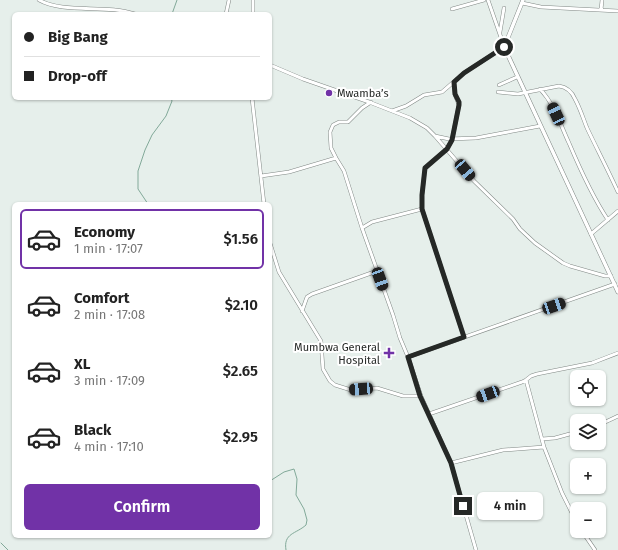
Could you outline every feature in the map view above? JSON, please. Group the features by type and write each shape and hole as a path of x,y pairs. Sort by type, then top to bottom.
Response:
{"street":[{"path":"39,0 60,6 119,10 127,12"},
{"path":"226,12 229,0"},
{"path":"253,0 253,12"},
{"path":"452,9 484,0"},
{"path":"488,0 505,49 517,77 618,292"},
{"path":"602,0 602,10"},
{"path":"392,111 406,106 424,95 442,92 470,68 505,49 522,1 541,7 618,11"},
{"path":"500,34 504,8"},
{"path":"272,66 303,79 370,102 420,124 435,136 474,181 513,219 520,229 552,257 570,266 605,276 611,276"},
{"path":"500,85 517,77"},
{"path":"454,82 455,94 459,105 452,140 447,149 425,168 422,209 464,337"},
{"path":"498,92 518,94 559,86 564,87 575,98 587,128 618,192"},
{"path":"540,89 550,101 587,183 608,220"},
{"path":"252,100 264,202"},
{"path":"370,102 348,122 336,123 331,128 330,145 344,171 420,396 451,463 476,550"},
{"path":"435,136 452,140 504,134 540,126"},
{"path":"261,176 289,172 336,158"},
{"path":"362,228 374,222 422,209"},
{"path":"591,234 618,211"},
{"path":"272,249 279,272 321,341 323,369 327,378 335,385 351,390 381,388 403,396 420,396"},
{"path":"302,311 307,297 312,294 377,271"},
{"path":"408,357 615,284"},
{"path":"428,414 522,382 537,374 592,363 618,353"},
{"path":"526,380 544,447 570,509"},
{"path":"606,422 618,416"},
{"path":"542,439 555,438 570,434"},
{"path":"451,463 503,450 544,447"},
{"path":"586,538 594,550"}],"waterway":[{"path":"173,12 177,0"},
{"path":"147,202 138,189 138,171 152,135 166,116 172,100"},
{"path":"272,480 284,472 294,469 297,479 296,495 304,509 307,520 306,525 288,537 286,540 286,550"},
{"path":"1,543 8,550"}],"place":[{"name":"Mwamba’s","path":"329,93"},
{"name":"Mumbwa General Hospital","path":"389,353"}],"route":[{"path":"463,506 451,463 420,396 408,357 464,337 428,230 422,209 422,195 425,168 447,149 452,140 459,105 455,94 454,82 464,73 504,47"}]}
